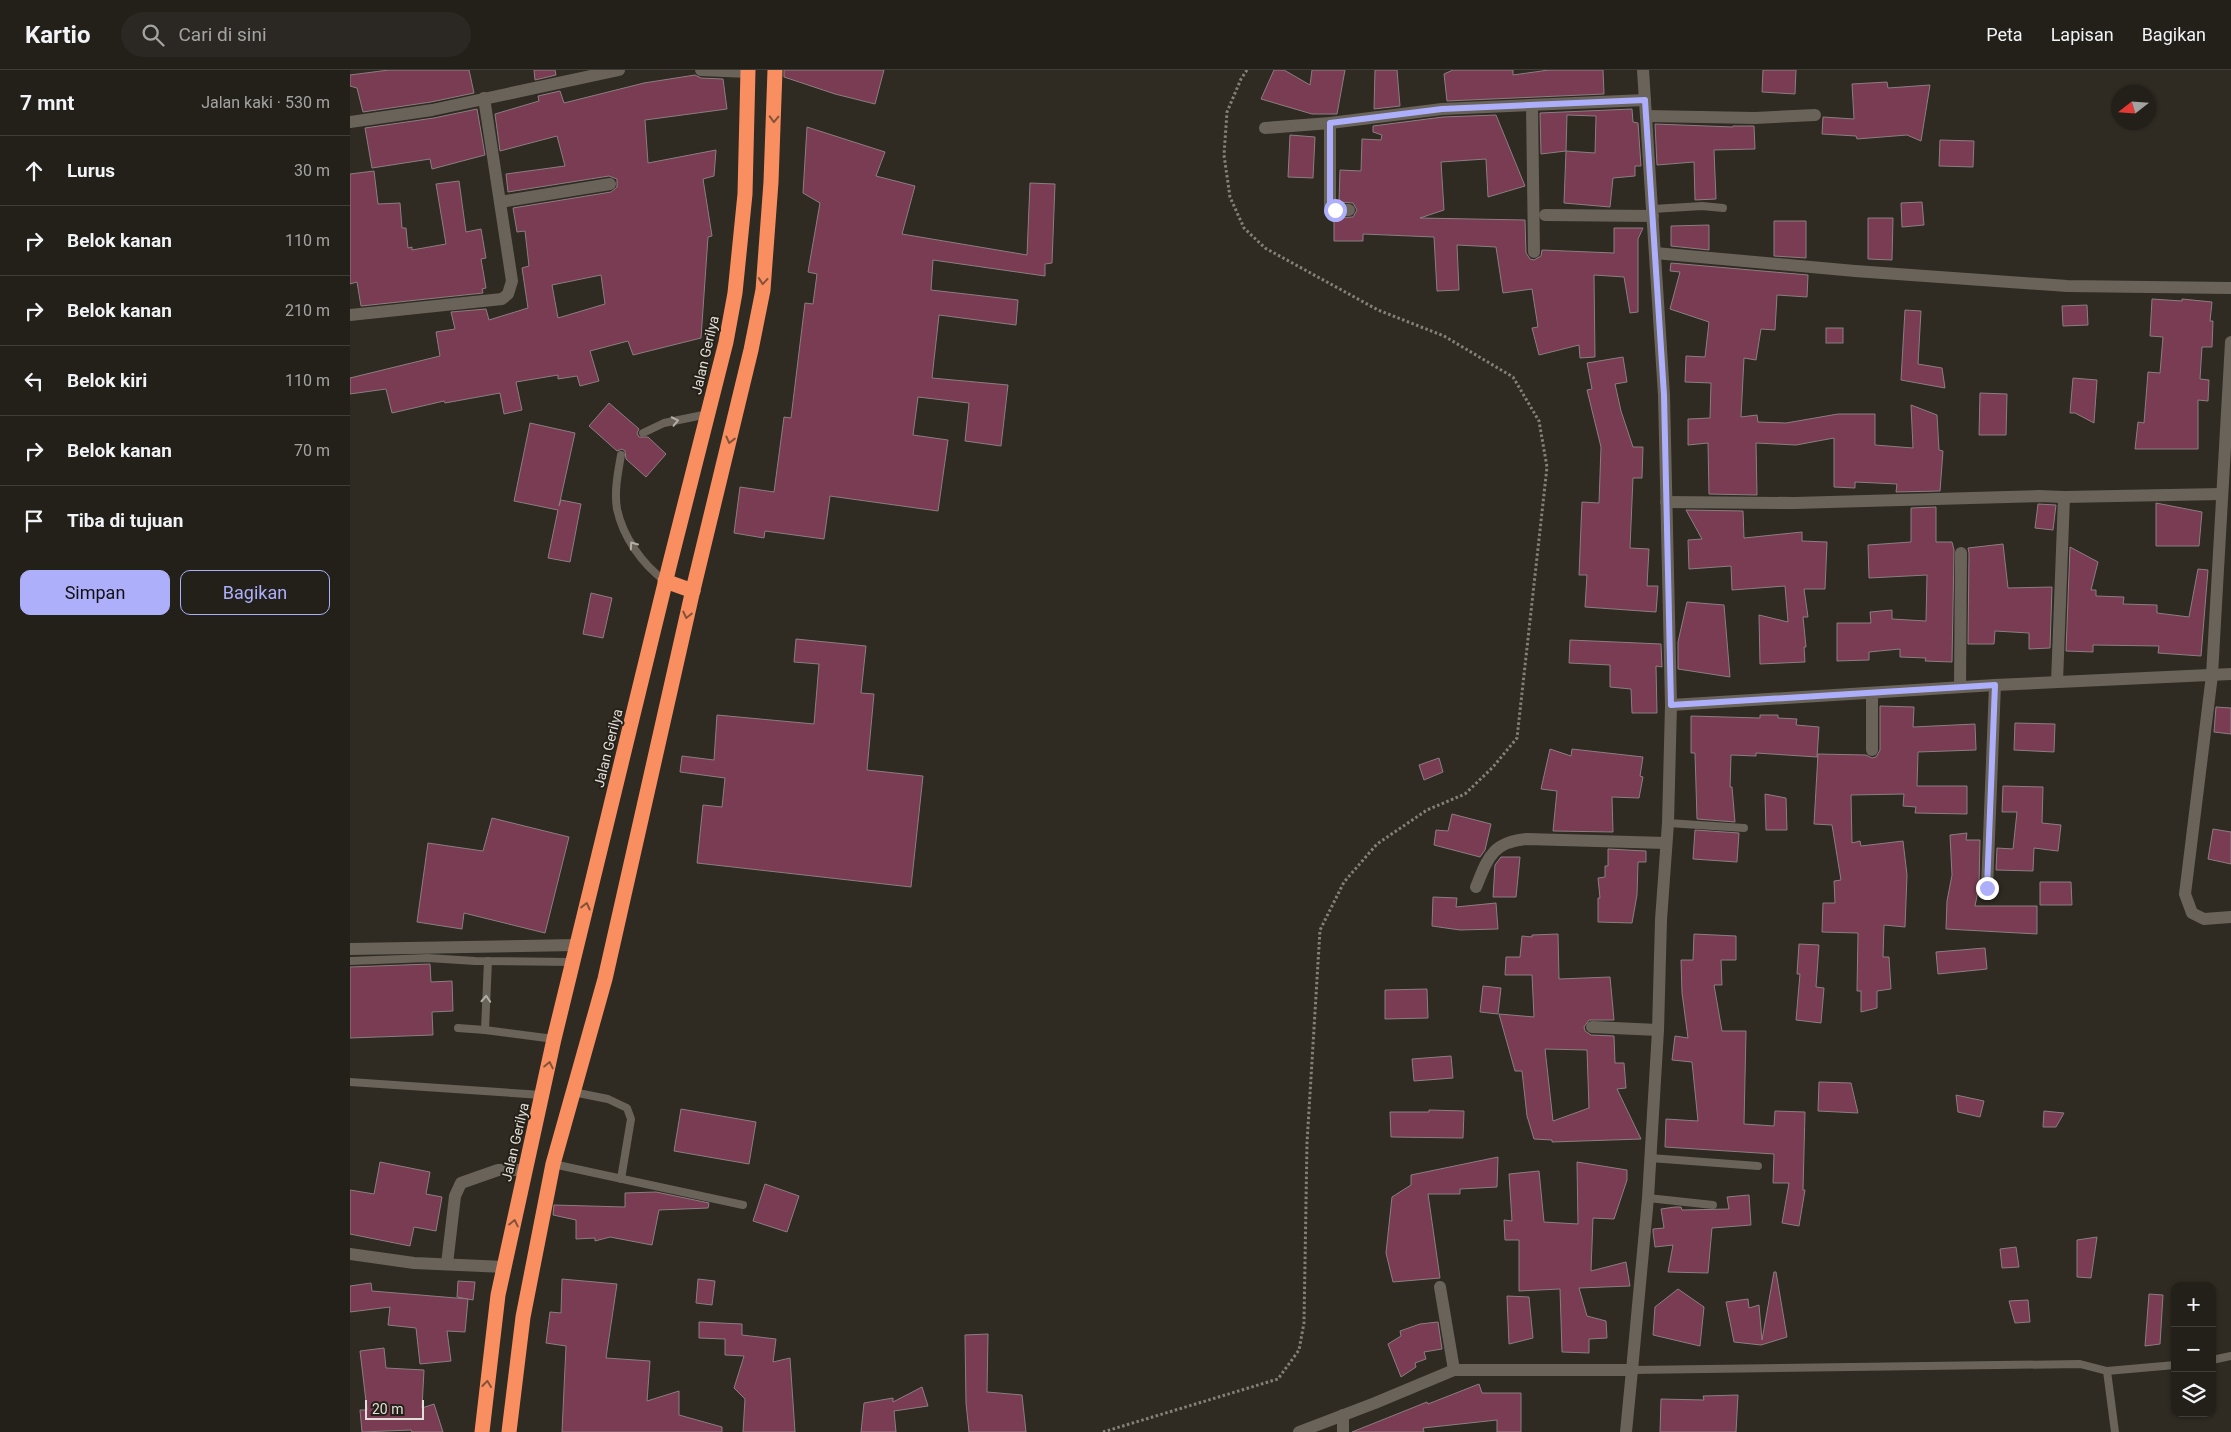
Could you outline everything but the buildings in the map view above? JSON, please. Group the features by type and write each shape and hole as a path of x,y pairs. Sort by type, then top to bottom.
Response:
{"highway":[{"path":"509,1432 522,1317 553,1164 604,980 693,591 749,360 763,290 771,173 775,70"},
{"name":"Jalan Gerilya","path":"482,1432 498,1295 554,1039 665,581 726,342 735,293 746,194 748,71"},
{"path":"665,581 693,591"}],"street":[{"path":"350,122 432,110 619,70"},
{"path":"701,70 748,71"},
{"path":"1626,1432 1648,1198 1658,1030 1661,920 1668,823 1671,705 1664,395 1644,70"},
{"path":"350,315 502,298 508,294 512,281 484,98"},
{"path":"1264,128 1330,123 1442,109 1645,100"},
{"path":"1532,105 1534,252"},
{"path":"1646,116 1755,118 1815,115"},
{"path":"1330,123 1330,205 1335,210 1349,210"},
{"path":"500,202 610,184"},
{"path":"1545,215 1653,212"},
{"path":"1655,253 1855,271 2067,286 2231,288"},
{"path":"2231,342 2212,675 2185,894 2192,913 2204,919 2231,916"},
{"path":"1666,502 1794,503 2039,496 2221,494"},
{"path":"2057,682 2064,497"},
{"path":"1960,687 1961,553"},
{"path":"1671,705 1995,685 2231,674"},
{"path":"1987,888 1995,685"},
{"path":"1872,693 1872,750"},
{"path":"1476,888 1488,858 1498,847 1512,840 1666,842"},
{"path":"350,949 576,945"},
{"path":"1592,1027 1658,1030"},
{"path":"447,1264 455,1196 461,1183 498,1170 526,1170"},
{"path":"350,1254 414,1263 505,1268"},
{"path":"1440,1287 1454,1370"},
{"path":"1299,1432 1454,1370 1632,1370"},
{"path":"1343,1432 1344,1415"}],"lane":[{"path":"1653,212 1702,206 1723,208"},
{"path":"643,433 664,423 708,414"},
{"path":"621,455 617,477 617,508 628,539 651,570 665,581"},
{"path":"1668,823 1744,828"},
{"path":"350,961 428,958 488,962 572,962"},
{"path":"485,1030 488,962"},
{"path":"458,1028 554,1039"},
{"path":"350,1082 542,1095"},
{"path":"573,1092 608,1100 627,1108 631,1119 621,1179"},
{"path":"1650,1158 1758,1166"},
{"path":"553,1164 743,1205"},
{"path":"1648,1198 1713,1205"},
{"path":"2216,1359 2231,1356"},
{"path":"1632,1370 2080,1364 2107,1370 2171,1365"},
{"path":"2107,1370 2115,1432"}],"path":[{"path":"1103,1432 1278,1379 1299,1350 1304,1323 1307,1143 1320,930 1344,882 1377,844 1426,810 1465,794 1493,767 1517,738 1548,467 1539,421 1512,377 1444,336 1378,310 1264,248 1244,228 1230,196 1224,155 1227,112 1241,79 1247,70"}],"route":[{"path":"1335,210 1330,205 1330,123 1442,109 1645,100 1664,395 1671,705 1995,685 1987,888"}]}
